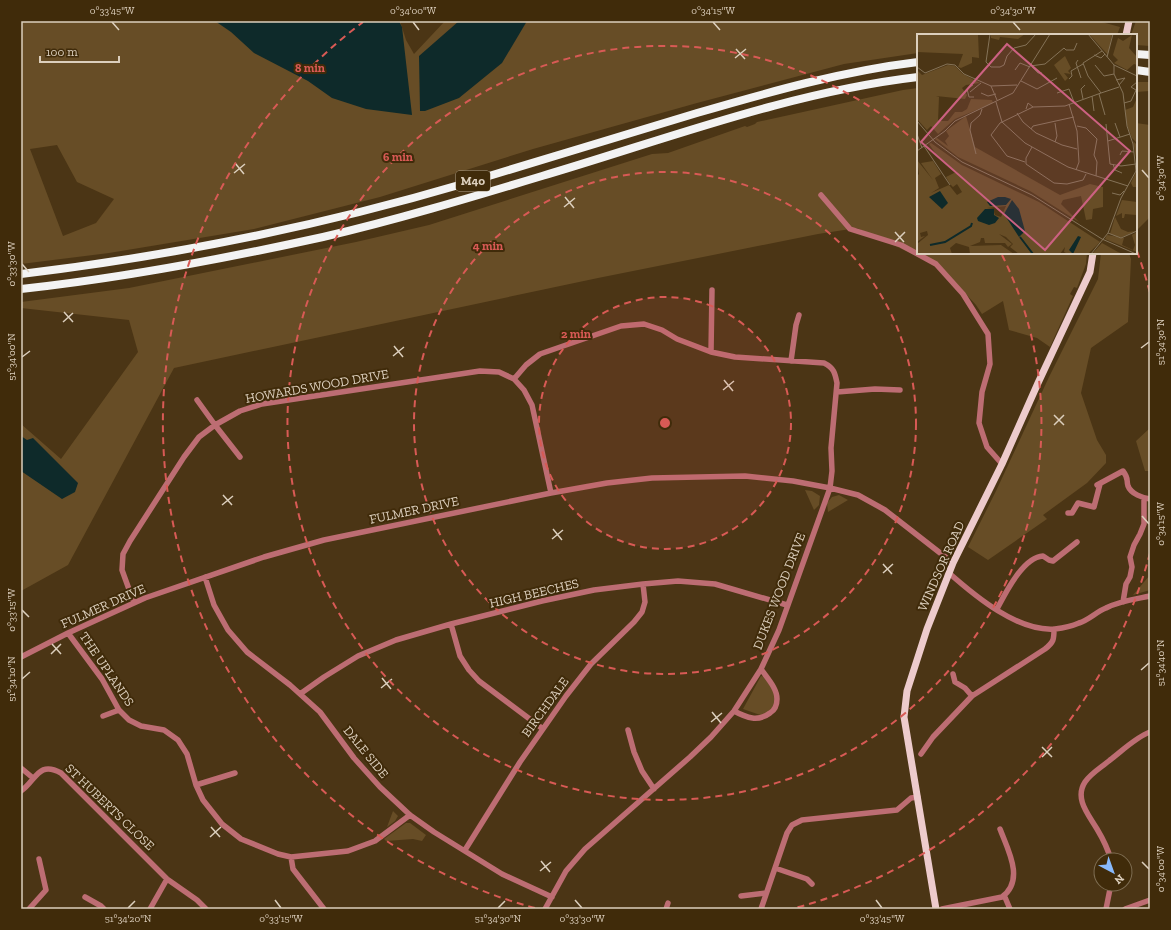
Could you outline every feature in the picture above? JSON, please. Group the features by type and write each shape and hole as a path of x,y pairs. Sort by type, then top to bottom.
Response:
{"highway":[{"path":"1137,54 1150,55"},
{"name":"M40","path":"21,274 180,251 343,217 465,184 772,91 854,72 917,62"},
{"path":"1137,70 1150,72"},
{"name":"M40","path":"21,289 161,270 324,237 482,194 714,123 798,100 857,87 917,77"}],"main road":[{"path":"1126,34 1129,21"},
{"name":"WINDSOR ROAD","path":"936,909 904,717 907,691 927,629 949,573 1002,464 1090,272 1092,254"}],"street":[{"path":"821,195 850,230 901,245 917,254"},
{"path":"918,254 936,264 963,294 988,334 990,364 982,392 979,423 987,447 1002,464"},
{"path":"710,352 712,290"},
{"path":"791,361 799,314"},
{"name":"DUKES WOOD DRIVE","path":"514,379 526,365 540,354 622,326 644,324 662,330 677,339 710,352 736,357 824,363 830,367 835,374 837,383 831,448 832,471 830,488 779,630 761,669 734,711 711,737 654,789 584,849 566,871 545,909"},
{"name":"HOWARDS WOOD DRIVE","path":"134,603 122,570 123,554 184,457 199,437 215,425 240,411 262,404 480,371 499,372 514,379 524,390 532,404 551,493"},
{"path":"837,392 875,389 900,390"},
{"path":"197,400 240,457"},
{"path":"1068,513 1072,513 1078,503 1094,507 1098,484 1123,471 1128,477 1128,487 1133,493 1147,499 1144,524 1130,557 1132,567 1130,577 1126,584 1123,602"},
{"name":"FULMER DRIVE","path":"21,656 134,603 264,557 324,540 551,493 607,483 652,478 745,476 793,481 830,488"},
{"path":"830,488 858,495 885,510 953,564"},
{"path":"997,609 1019,571 1028,563 1038,556 1043,556 1053,561 1077,542"},
{"path":"949,573 972,594 1015,620 1028,626 1054,629 1081,622 1107,607 1150,596"},
{"name":"DALE SIDE","path":"205,577 214,605 228,630 247,652 300,694 320,712 354,758 380,787 410,815 434,832 502,874 552,897"},
{"name":"HIGH BEECHES","path":"300,694 358,656 396,640 542,600 594,590 678,581 715,584 787,605"},
{"name":"BIRCHDALE","path":"465,850 542,729 590,664 634,622 642,612 645,602 643,584"},
{"path":"451,624 460,656 469,670 479,681 542,729"},
{"path":"922,754 933,737 972,696 1051,644 1054,639 1054,629"},
{"name":"THE UPLANDS","path":"68,633 102,679 119,710 129,720 141,726 164,730 178,740 186,754 196,785 203,800 222,824 241,839 278,854 291,857 348,851 375,841 410,815"},
{"path":"734,711 744,716 758,718 774,711 777,699 775,690 761,669"},
{"path":"953,674 955,682 965,688 972,696"},
{"path":"103,716 119,710"},
{"path":"628,730 634,752 642,771 654,789"},
{"path":"1108,852 1105,843 1084,809 1081,801 1083,787 1085,782 1096,772 1138,738 1150,732"},
{"path":"21,768 33,778"},
{"name":"ST HUBERTS CLOSE","path":"21,791 41,770 49,768 61,773 167,879 206,909"},
{"path":"196,785 235,773"},
{"path":"761,909 786,833 792,826 802,820 897,810 911,798 918,797"},
{"path":"942,909 1002,896 1008,893 1013,884 1014,873 1010,855 1000,829"},
{"path":"291,857 293,869 324,909"},
{"path":"29,909 46,890 39,859"},
{"path":"775,868 807,878 812,884"},
{"path":"150,909 167,879"},
{"path":"1106,909 1109,892"},
{"path":"741,896 766,893"},
{"path":"1004,895 1010,909"},
{"path":"85,897 104,909"},
{"path":"1125,909 1150,900"},
{"path":"666,909 668,903"}],"shaded area":[{"path":"21,21 400,21 406,40 414,54 445,21 1098,21 1120,27 1117,34 917,34 917,53 844,64 697,103 533,149 380,197 254,229 109,253 21,264","holes":["57,145 77,182 114,199 96,223 63,236 30,149"]},
{"path":"1136,21 1150,21 1150,46 1137,45 1137,34 1131,34"},
{"path":"1137,82 1150,82 1150,91 1137,92"},
{"path":"917,88 917,254 1087,254 1086,264 1077,288 1074,287 1070,294 1073,296 1050,347 1037,338 1009,330 1003,301 982,314 976,305 942,268 857,228 818,234 598,278 174,368 68,565 21,591 21,424 61,459 138,352 129,320 21,308 21,302 129,288 356,242 429,225 652,154 668,153 745,126 747,127 757,122"},
{"path":"1137,123 1150,125 1150,217 1137,230"},
{"path":"1101,254 1129,254 1131,259 1128,322 1091,348 1081,393 1097,440 1106,455 1106,463 1087,483 1043,515 1047,519 988,560 968,547 1049,377 1098,279"},
{"path":"1150,428 1150,471 1145,471 1136,441"},
{"path":"805,490 812,491 820,496 819,505 814,510"},
{"path":"839,495 848,500 828,512 827,503 832,497"},
{"path":"1150,575 1150,590 1133,595"},
{"path":"761,676 767,677 775,698 773,707 763,716 743,709"},
{"path":"393,811 398,816 395,821 387,827"},
{"path":"406,823 410,823 426,835 422,841 413,839 386,841 384,839"}],"water":[{"path":"215,21 399,21 402,27 412,115 366,109 332,98 308,81 254,53 231,32"},
{"path":"459,21 527,21 502,63 459,98 425,111 420,111 419,56"},
{"path":"21,436 27,440 33,438 78,483 75,492 62,499 21,471"}]}
